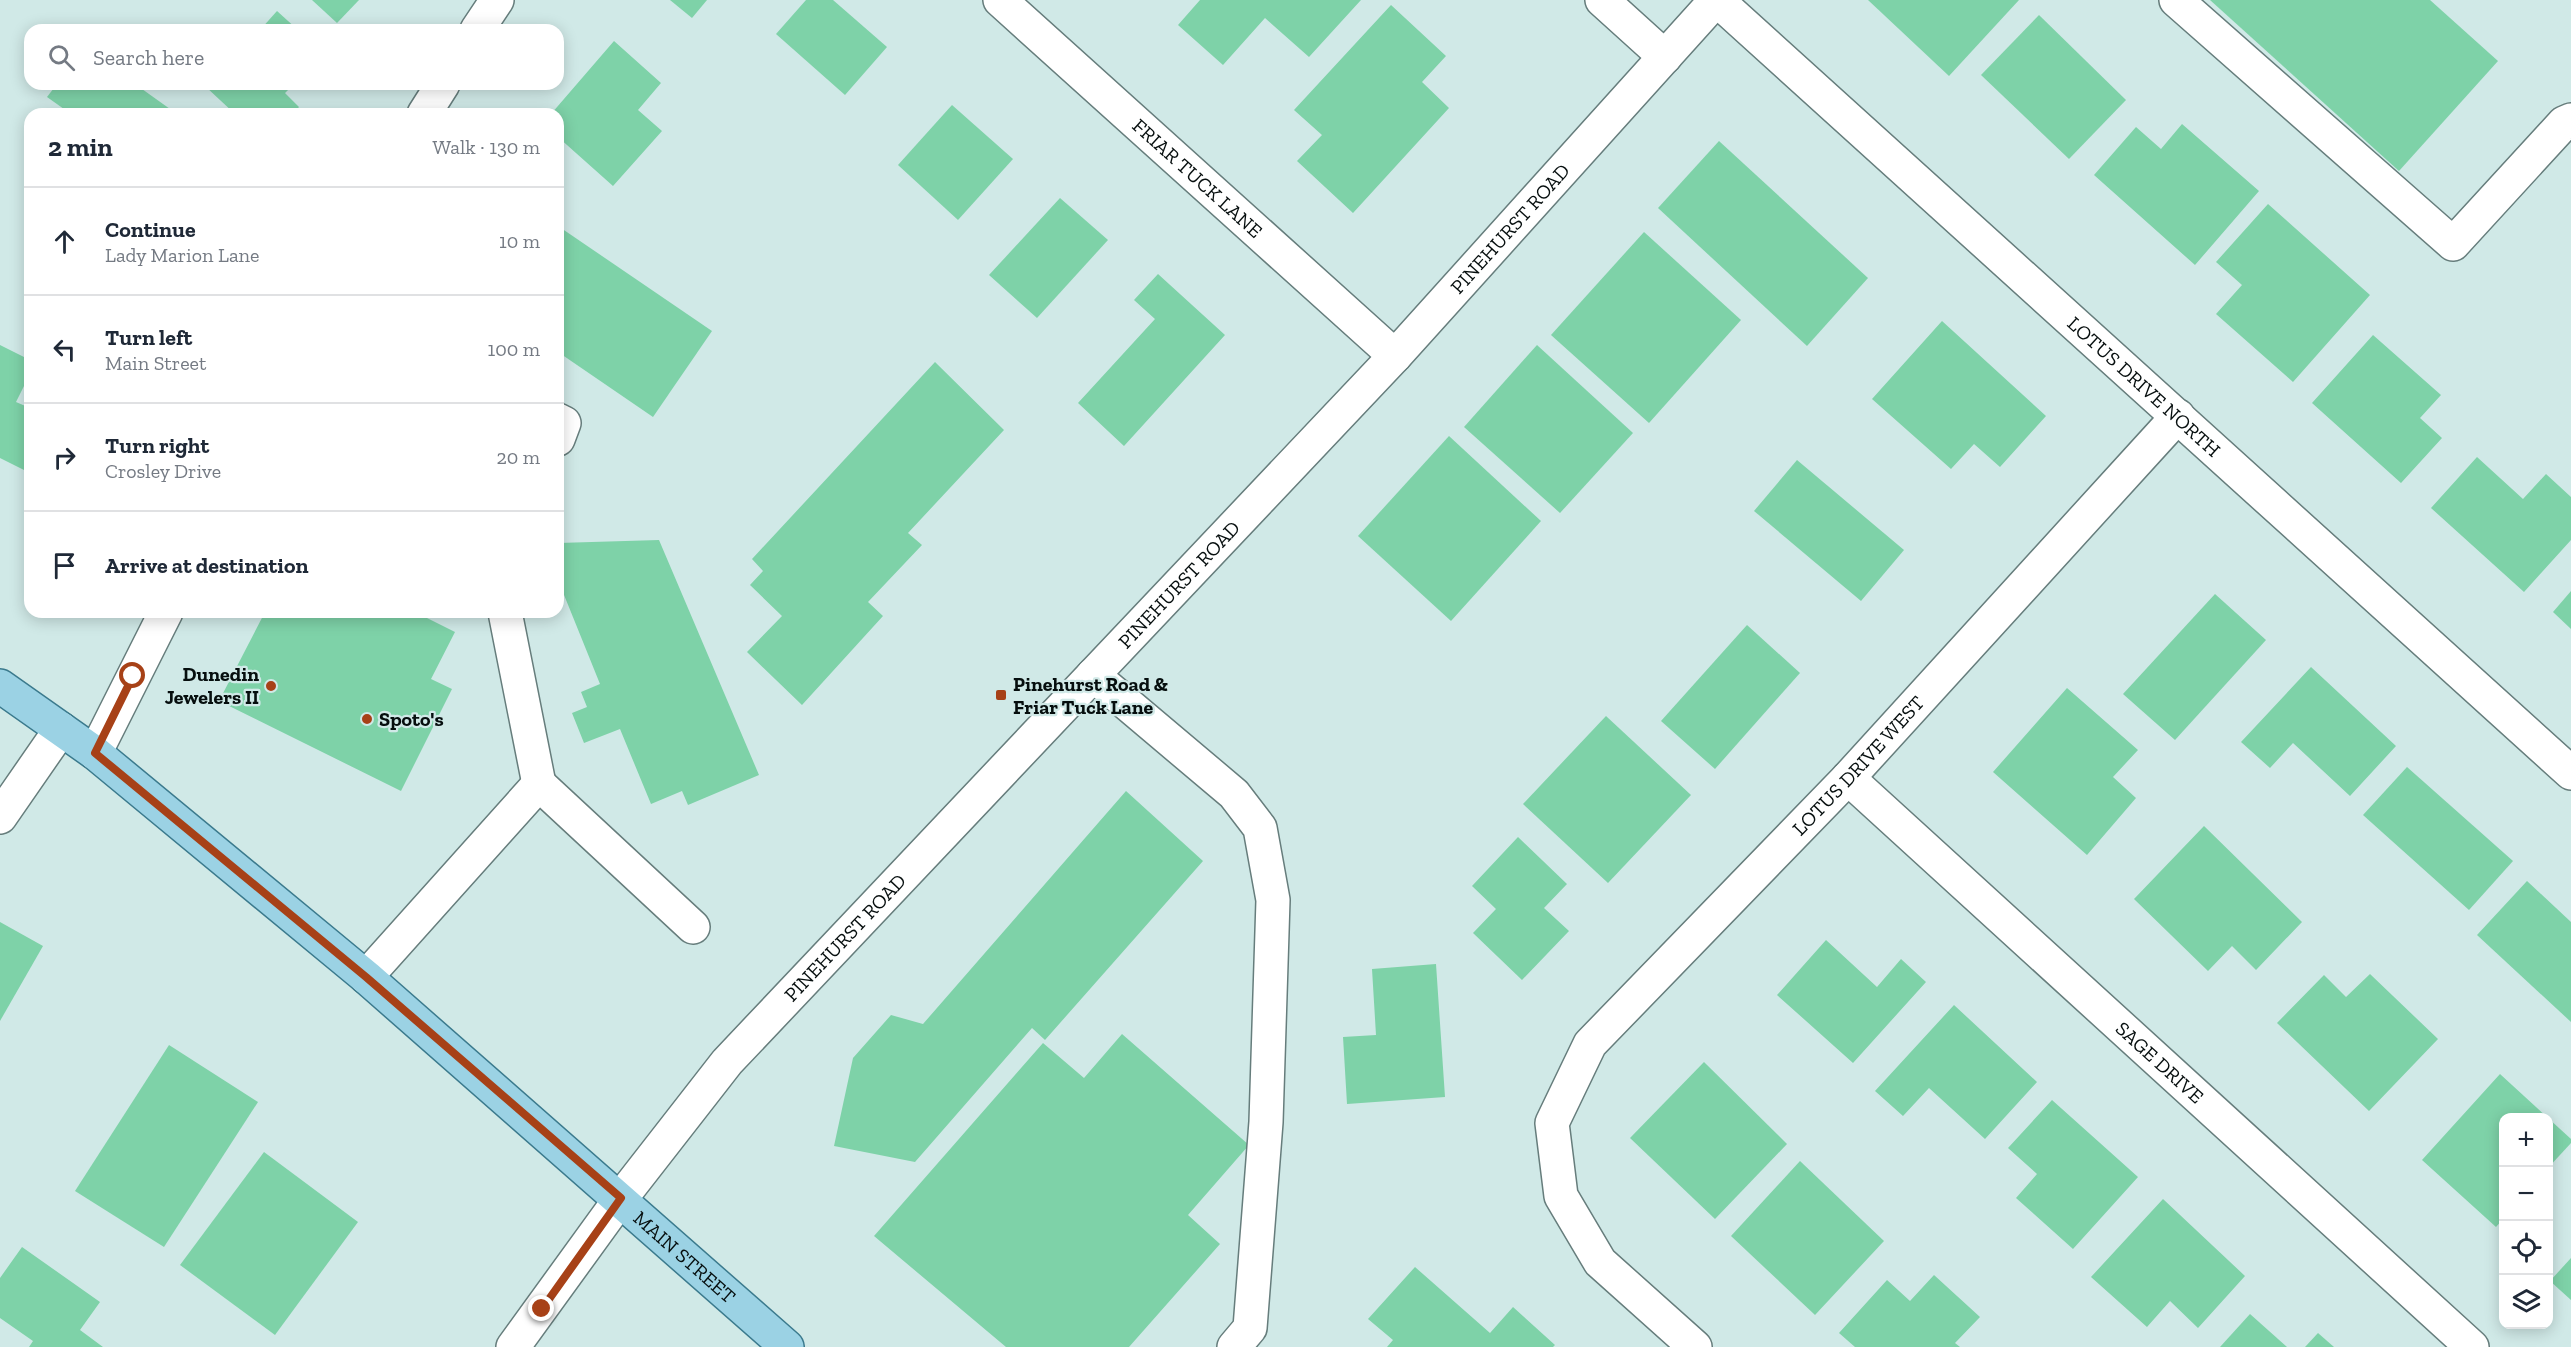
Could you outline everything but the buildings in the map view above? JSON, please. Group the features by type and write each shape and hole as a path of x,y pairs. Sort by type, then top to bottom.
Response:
{"main road":[{"name":"MAIN STREET","path":"0,686 95,753 366,977 621,1198 787,1347"}],"street":[{"path":"481,24 496,0"},
{"name":"FRIAR TUCK LANE","path":"1000,0 1395,356"},
{"path":"1602,0 1665,57"},
{"name":"PINEHURST ROAD","path":"513,1347 621,1198 727,1062 1395,356 1716,0"},
{"name":"LOTUS DRIVE NORTH","path":"1716,0 2571,773"},
{"path":"2176,0 2453,244 2564,123 2571,120"},
{"path":"428,108 439,90"},
{"name":"LOTUS DRIVE WEST","path":"1695,1347 1600,1262 1561,1196 1552,1123 1590,1044 1848,778 2178,416"},
{"path":"95,753 163,618"},
{"path":"506,618 539,784 693,927"},
{"path":"1093,675 1234,794 1260,828 1273,900 1266,1122 1250,1328 1234,1347"},
{"path":"0,817 61,729"},
{"name":"SAGE DRIVE","path":"1848,778 2472,1347"},
{"path":"366,977 539,784"}],"place":[{"name":"Dunedin Jewelers II","path":"271,686"},
{"name":"Pinehurst Road & Friar Tuck Lane","path":"1001,695"},
{"name":"Spoto's","path":"367,719"}],"route":[{"path":"133,676 95,753 366,977 621,1198 542,1309"}]}
